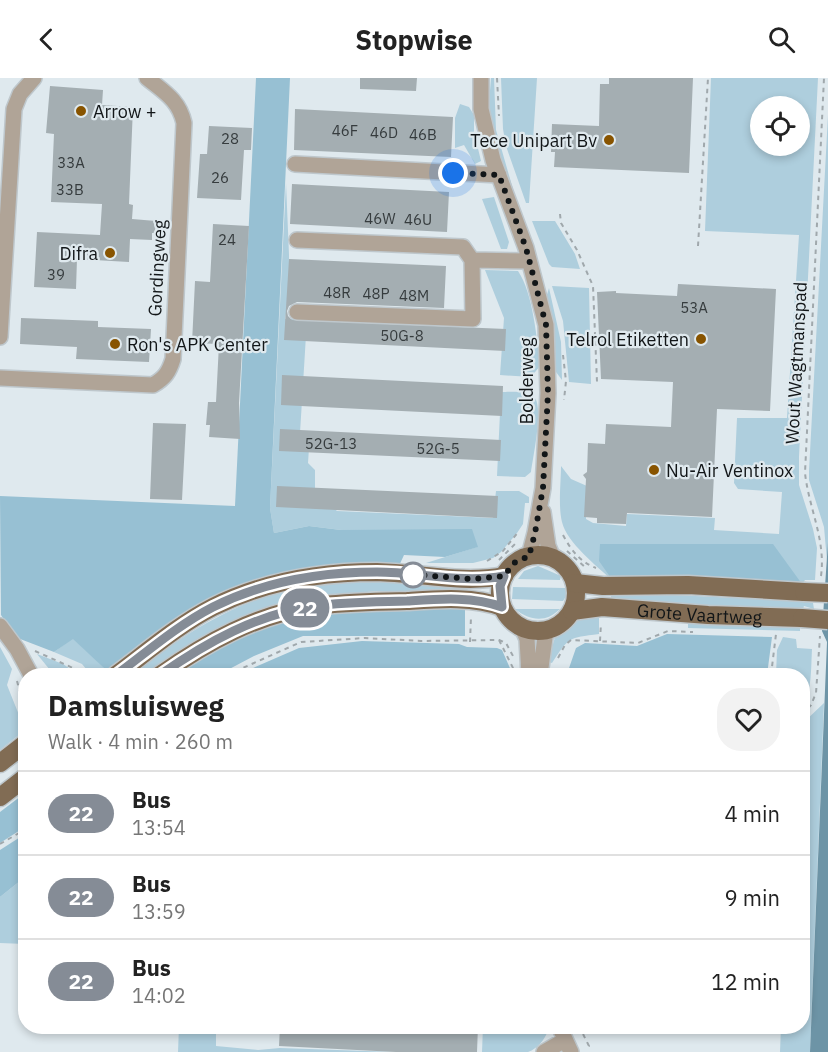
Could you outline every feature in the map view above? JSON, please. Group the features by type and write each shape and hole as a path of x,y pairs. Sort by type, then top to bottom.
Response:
{"main road":[{"path":"529,556 553,558 563,564 575,583 576,592 572,611 565,620 546,630 522,628 510,619 502,607 500,586 504,576 514,563 529,556"},
{"path":"126,668 213,607 246,594 303,578 329,574 378,572 462,579 490,579 504,576"},
{"name":"Grote Vaartweg","path":"575,583 603,586 688,585 817,590"},
{"path":"171,668 216,638 260,619 313,606 350,602 434,600 489,602 502,607"},
{"name":"Grote Vaartweg","path":"572,611 602,607 708,615 802,618 824,625"},
{"path":"0,763 18,749"},
{"path":"0,797 18,783"}],"street":[{"path":"0,337 14,109 20,94 34,78"},
{"name":"Gordingweg","path":"0,378 153,385 164,378 170,368 173,359 184,123 181,110 176,102 147,78"},
{"name":"Bolderweg","path":"481,78 481,109 499,175 529,261 546,325 548,393 541,504 529,556"},
{"path":"295,164 499,175"},
{"path":"297,240 463,247 472,260 473,319 297,312"},
{"path":"472,260 529,261"},
{"name":"Bolderweg","path":"541,504 548,546 553,558"},
{"path":"0,626 27,668"},
{"path":"522,628 539,667"},
{"path":"539,667 546,630"},
{"path":"16,649 35,668"},
{"path":"544,1052 568,1046"}],"path":[{"path":"698,246 708,78"},
{"name":"Wout Wagtmanspad","path":"817,590 823,565 821,545 817,521 807,491 805,473 824,78"},
{"path":"560,214 565,232 577,250 593,286 597,382"},
{"path":"482,563 503,550 522,526"},
{"path":"810,706 816,693 824,625"},
{"name":"Grote Vaartweg","path":"539,667 571,640 638,643 668,631 701,632"},
{"path":"772,668 776,634"},
{"path":"243,668 301,642 365,638 421,641 499,640 506,644 516,661 539,667"},
{"path":"499,640 513,668"},
{"path":"16,649 32,650 73,668"},
{"path":"0,844 18,834"},
{"path":"581,1052 589,1046 583,1034"}],"shaded area":[{"path":"256,78 290,78 270,508 274,533 309,526 341,530 472,529 478,547 445,557 404,555 398,568 330,565 300,571 116,668 104,668 73,639 54,652 15,637 1,615 0,496 235,506"},
{"path":"491,78 494,78 496,130 517,203 508,187 500,164 490,121"},
{"path":"501,78 537,78 529,203 526,203 506,146"},
{"path":"711,78 818,78 799,457 799,485 817,548 815,580 805,580 802,584 613,581 576,546 565,530 560,501 561,466 571,479 587,486 586,519 593,523 626,526 627,514 715,518 714,530 779,534 782,492 738,489 734,483 737,418 787,418 799,235 705,231"},
{"path":"460,104 469,107 474,115 474,132 481,161 475,164 464,145 455,148 455,118"},
{"path":"828,115 827,561 824,527 809,480 809,471"},
{"path":"286,183 289,298 285,319 307,319 300,433 310,433 308,463 315,470 315,491 337,511 493,518 496,491 519,491 529,497 529,503 525,503 523,524 501,552 493,558 473,563 426,563 477,547 424,530 341,530 309,526 274,533 270,508"},
{"path":"494,197 509,242 507,249 501,249 482,199"},
{"path":"532,221 555,221 575,254 580,269 552,267 549,264"},
{"path":"485,270 518,271 523,280 534,317 540,366 531,377 500,375 504,318"},
{"path":"552,286 589,288 591,384 569,382 563,321"},
{"path":"549,288 561,342 562,380 556,372 553,334 546,298"},
{"path":"501,392 527,393 537,402 538,421 534,455 531,472 525,477 497,476"},
{"path":"828,542 828,1052 810,1052 827,642 822,631"},
{"path":"600,544 773,544 802,584 613,581 599,561"},
{"path":"538,566 561,576 560,580 518,579 524,571"},
{"path":"389,580 468,585 467,596 377,591 307,598 272,606 187,646 158,668 141,668 186,635 245,604 288,590 338,582"},
{"path":"513,587 565,588 567,595 563,601 512,599"},
{"path":"611,592 802,601 813,603 814,609 804,606 802,611 611,602"},
{"path":"358,608 465,608 465,636 303,636 231,668 185,668 212,649 252,629 318,613"},
{"path":"515,609 560,609 549,617 538,619 526,616"},
{"path":"599,613 599,634 570,640 552,663 548,662 555,637 585,615"},
{"path":"688,622 800,627 800,631 688,628"},
{"path":"667,634 772,637 768,668 569,668 576,648 585,643 637,646"},
{"path":"783,637 796,639 797,648 812,649 810,686 810,668 776,668 777,650"},
{"path":"73,638 104,668 85,668 82,664 54,652"},
{"path":"362,641 459,644 467,647 502,650 510,668 253,668 299,648"},
{"path":"0,647 12,669 7,685 18,712 18,736 0,750"},
{"path":"37,654 69,668 48,668"},
{"path":"824,703 810,1052 780,1052 781,1034 810,1034 810,716"},
{"path":"18,798 18,831 0,843 0,812"},
{"path":"18,838 18,883 0,897 0,850"},
{"path":"18,883 18,944 0,943 0,897"},
{"path":"179,1034 216,1034 216,1046 258,1050 280,1048 394,1052 178,1052"},
{"path":"483,1034 547,1034 542,1042 528,1052 482,1052"}],"building":[{"path":"360,78 417,78 416,91 360,89"},
{"path":"609,78 693,78 689,173 554,167 555,152 551,152 552,124 599,126 600,84 609,84"},
{"path":"50,86 103,90 102,105 133,107 129,204 133,205 132,219 156,221 152,240 130,239 129,262 77,259 76,289 34,287 37,232 100,235 102,204 51,202 54,134 46,133"},
{"path":"295,109 453,117 451,157 294,150"},
{"path":"209,126 252,128 251,150 244,150 241,200 197,198 200,154 207,154"},
{"path":"292,184 449,192 447,232 290,224"},
{"path":"213,224 249,226 239,403 240,439 209,437 210,425 206,425 208,402 216,402 219,344 192,343 195,281 210,282"},
{"path":"289,259 446,266 444,308 297,302 289,306 288,316 292,320 506,329 505,351 284,340"},
{"path":"678,284 776,289 770,411 717,409 712,517 627,513 626,524 597,523 597,518 584,517 586,479 583,475 587,472 588,443 605,444 606,424 671,427 673,382 601,379 597,292 616,291 616,293 677,296"},
{"path":"21,318 98,321 98,327 151,329 149,362 76,359 77,347 20,344"},
{"path":"282,375 503,386 502,416 281,405"},
{"path":"153,423 186,424 182,500 150,499"},
{"path":"280,429 501,440 500,461 279,451"},
{"path":"277,486 498,496 497,518 276,507"},
{"path":"280,1034 478,1034 477,1052 396,1052 279,1046"}],"bus line":[{"name":"22","path":"126,668 213,607 246,594 303,578 329,574 378,572 462,579 490,579 504,576 500,586 502,607 489,602 471,600 350,602 313,606 260,619 216,638 170,668"}],"place":[{"name":"Arrow +","path":"81,111"},
{"name":"Tece Unipart Bv","path":"609,140"},
{"name":"Difra","path":"110,253"},
{"name":"Telrol Etiketten","path":"701,339"},
{"name":"Ron's APK Center","path":"115,344"},
{"name":"Nu-Air Ventinox","path":"654,470"}],"route":[{"path":"413,575 408,574 462,579 490,579 504,576 514,563 529,556 543,488 548,393 546,325 526,248 499,175 453,173"}]}
